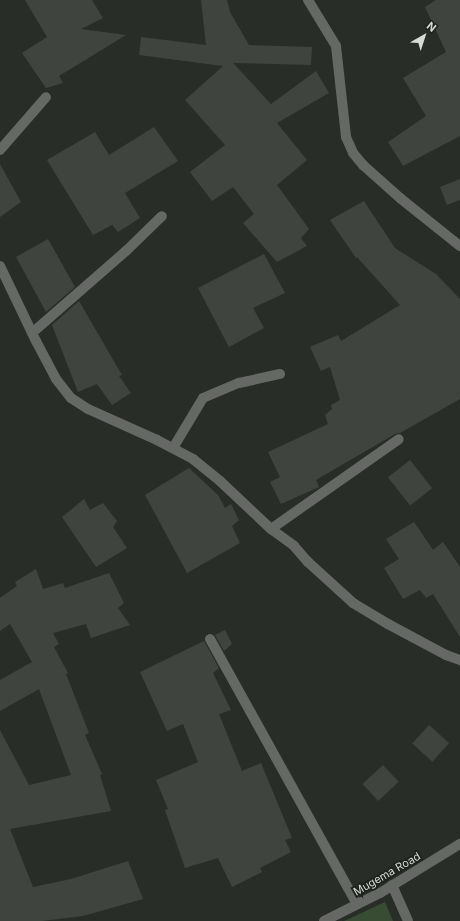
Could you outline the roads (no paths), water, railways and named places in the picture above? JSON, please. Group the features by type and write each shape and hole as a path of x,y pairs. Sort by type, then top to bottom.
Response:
{"street":[{"path":"308,0 336,46 346,137 353,153 363,165 395,194 460,246"},
{"path":"0,150 46,97"},
{"path":"32,333 126,251 162,216"},
{"path":"0,266 32,333 56,378 71,398 88,409 174,448 193,459 220,481 271,529 294,546 313,567 353,603 394,627 460,660"},
{"path":"174,448 203,398 239,383 280,374"},
{"path":"271,529 399,439"},
{"path":"210,639 357,904"},
{"name":"Mugema Road","path":"324,921 380,893 460,844"},
{"path":"392,885 408,921"}]}
